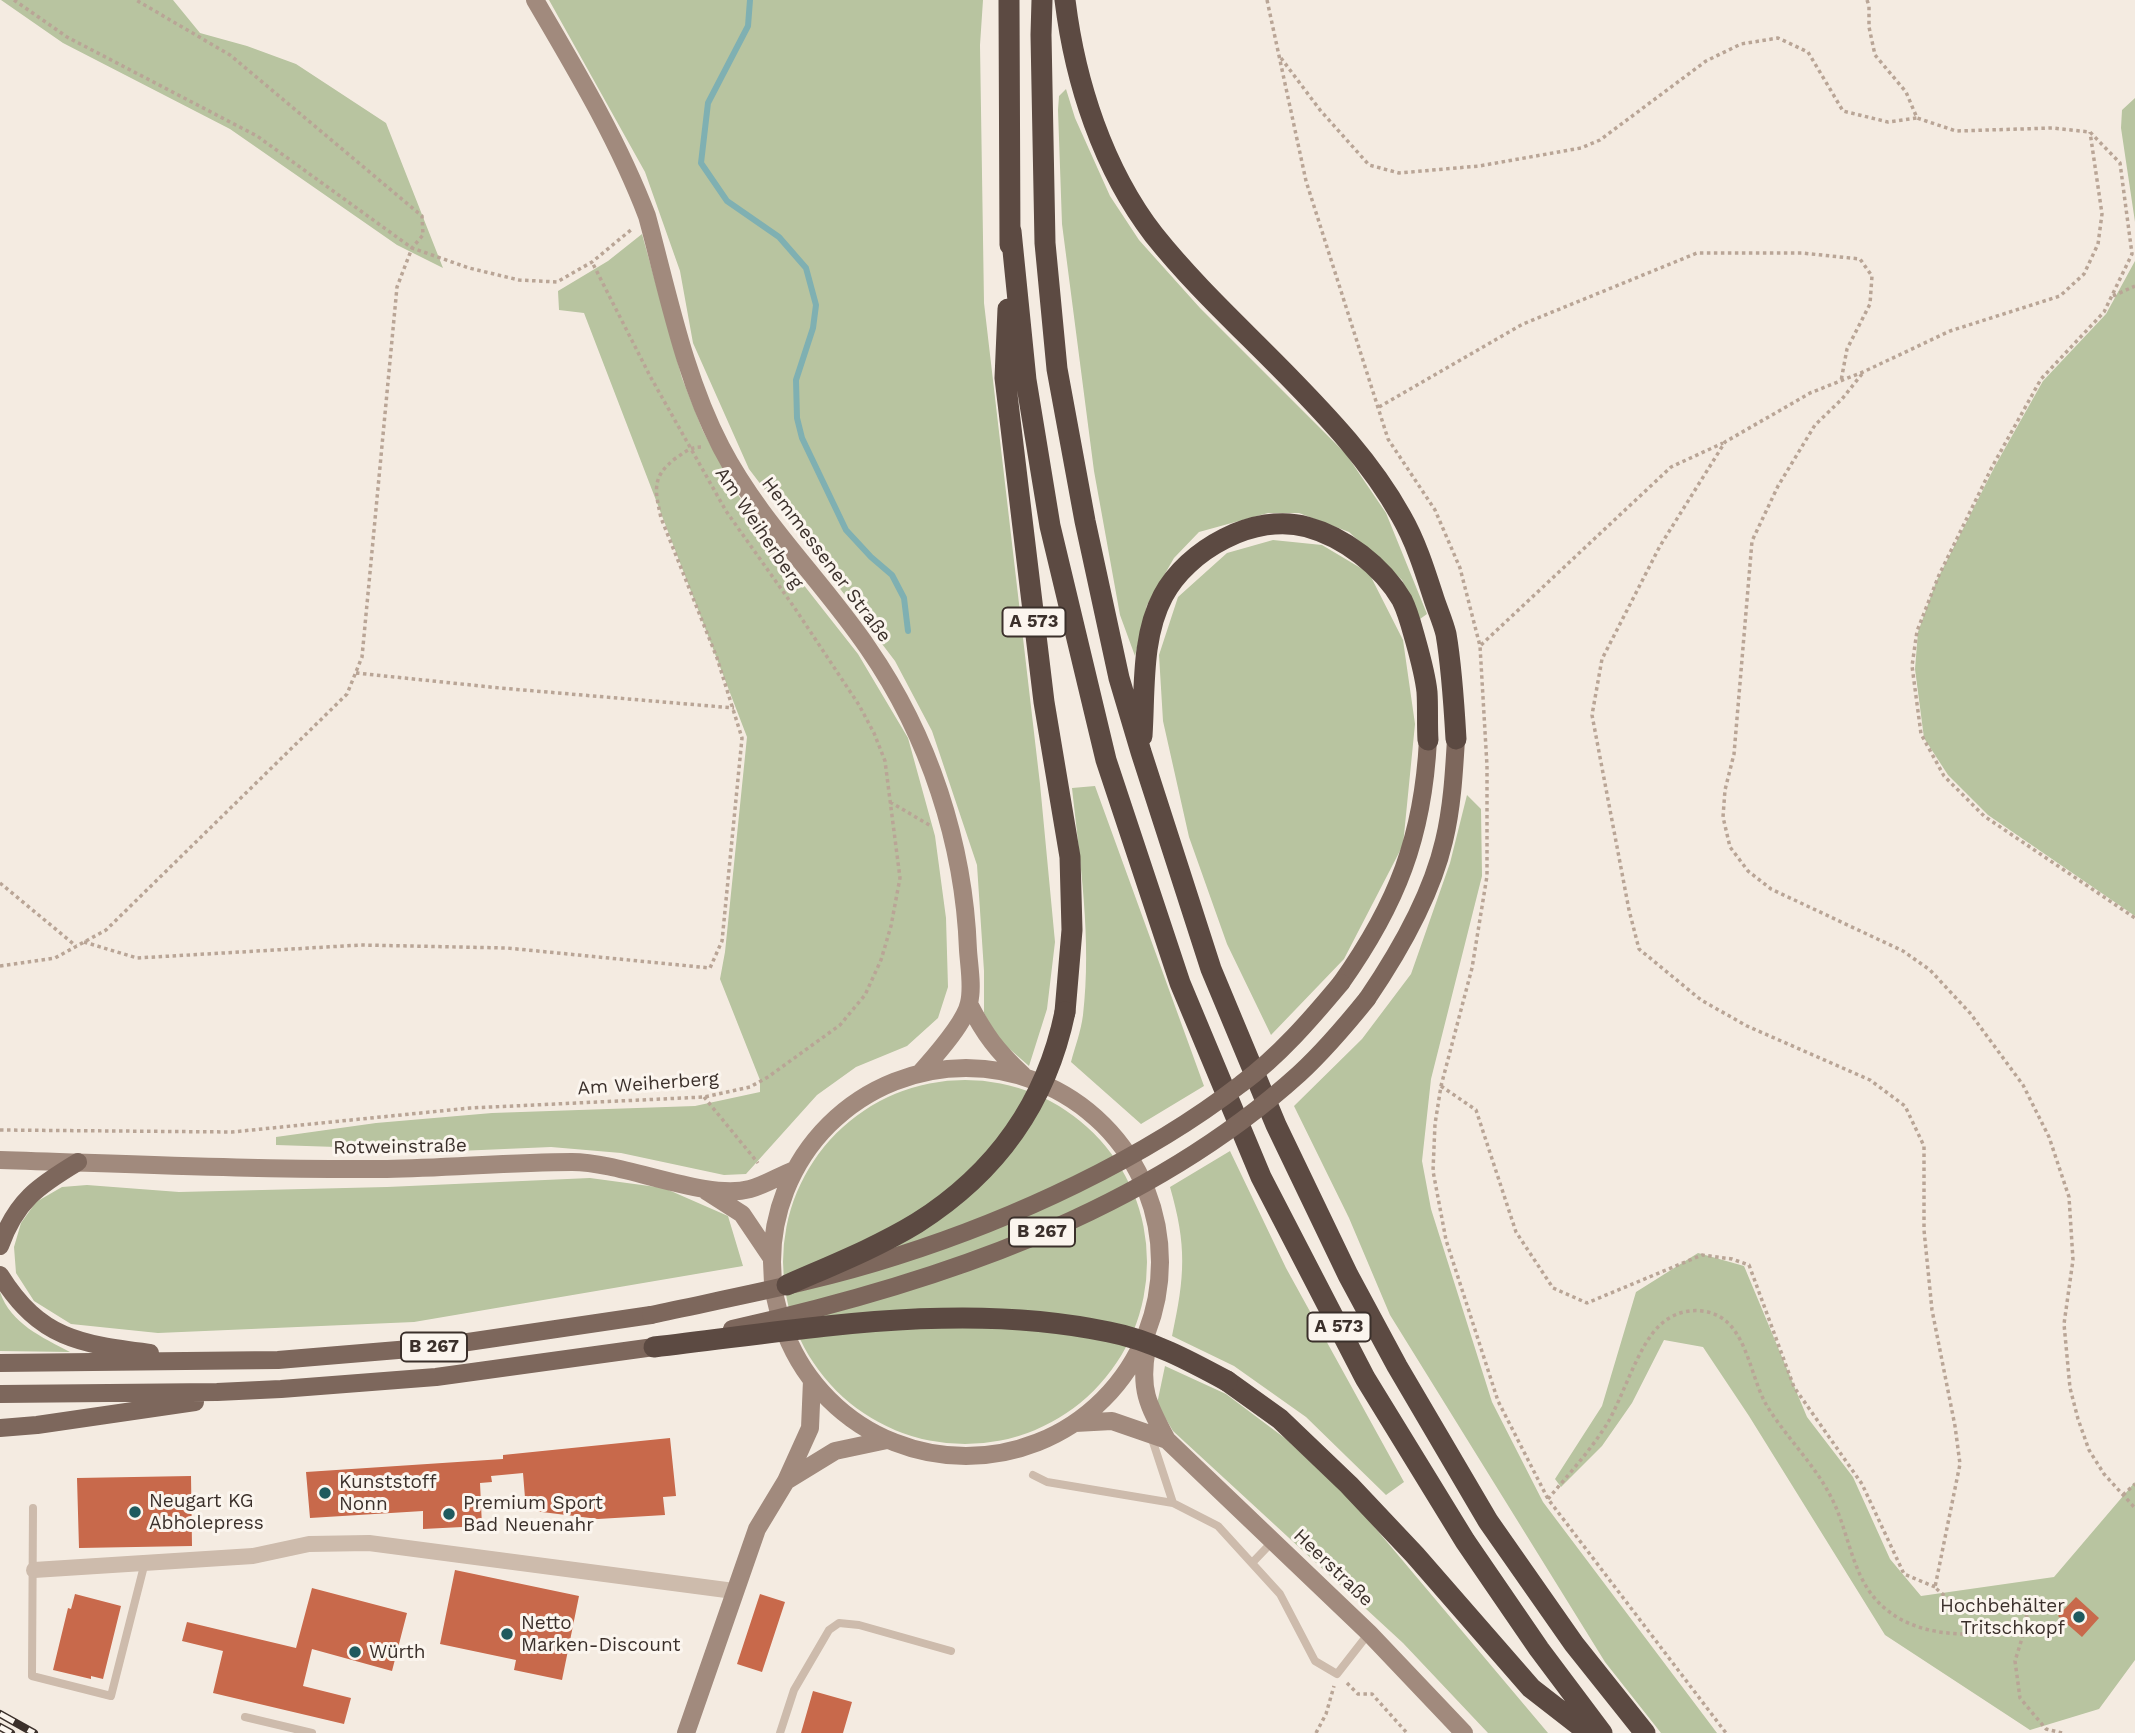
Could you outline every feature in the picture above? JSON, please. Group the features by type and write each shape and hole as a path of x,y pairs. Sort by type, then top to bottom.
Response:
{"highway":[{"name":"A 573","path":"787,1285 917,1223 957,1194 988,1166 1014,1135 1033,1104 1051,1064 1065,1012 1072,930 1070,857 1044,702 1004,378 1011,231 1009,0"},
{"name":"A 573","path":"1042,0 1045,243 1057,369 1087,534 1119,678 1211,968 1276,1125 1348,1275 1397,1366 1488,1521 1574,1644 1645,1733"},
{"path":"1065,0 1081,80 1101,142 1129,197 1153,233 1191,277 1334,424 1380,482 1401,515 1418,550 1445,632 1454,697 1456,740"},
{"name":"A 573","path":"1011,231 1026,380 1049,526 1106,760 1180,984 1261,1177 1365,1378 1465,1541 1539,1649 1602,1733"},
{"name":"A 573","path":"1141,752 1148,651 1152,625 1163,595 1182,570 1202,551 1226,537 1250,529 1278,525 1305,526 1361,554 1402,600 1427,691 1428,740"},
{"path":"654,1347 865,1323 955,1316 1041,1320 1112,1332 1180,1356 1227,1381 1280,1419 1349,1485 1415,1555 1531,1688 1590,1733"}],"main road":[{"name":"Hemmessener Straße","path":"535,0 615,143 647,216 696,390 721,446 761,512 852,626 897,694 919,739 941,795 961,874 967,923 969,1004"},
{"name":"B 267","path":"0,1363 278,1360 434,1347 651,1315 853,1269 950,1238 1013,1213 1105,1169 1154,1141 1242,1084 1303,1028 1341,983 1378,928 1405,868 1422,805 1428,740"},
{"name":"B 267","path":"0,1394 281,1389 436,1377 654,1347 791,1316 902,1285 959,1266 1065,1223 1167,1169 1218,1137 1299,1074 1336,1037 1367,999 1389,967 1419,912 1444,841 1456,740"},
{"path":"921,1072 948,1041 969,1004"},
{"path":"969,1004 984,1033 1023,1075"},
{"path":"972,1067 1023,1075 1063,1093 1099,1119 1128,1152 1148,1191 1159,1234 1161,1278 1152,1321 1134,1361 1108,1395 1075,1423 1040,1442 1002,1453 963,1456 924,1452 887,1440 846,1415 811,1380 794,1353 780,1322 773,1289 771,1257 777,1212 794,1170 811,1142 834,1118 860,1098 889,1082 921,1072 972,1067"},
{"name":"Rotweinstraße","path":"0,1160 278,1169 387,1169 576,1162 724,1190 749,1189 794,1170"},
{"path":"0,1247 7,1226 21,1203 44,1182 78,1162"},
{"path":"697,1186 742,1214 771,1257"},
{"name":"B 267","path":"0,1275 16,1299 34,1317 58,1333 99,1346 215,1362"},
{"name":"Heerstraße","path":"1152,1321 1143,1369 1147,1403 1167,1440"},
{"path":"686,1733 757,1529 786,1481 810,1427 811,1380"},
{"path":"0,1428 37,1425 281,1389"},
{"name":"Heerstraße","path":"1075,1423 1112,1421 1167,1440 1369,1633 1464,1733"},
{"path":"786,1481 835,1451 887,1440"}],"street":[{"path":"34,1570 253,1556 309,1544 369,1544 734,1591"}],"lane":[{"path":"1150,1432 1173,1503"},
{"path":"1033,1475 1047,1482 1173,1503 1218,1526 1280,1594 1315,1661 1337,1674 1369,1633"},
{"path":"33,1508 32,1676 111,1696 145,1562"},
{"path":"1252,1563 1274,1540"},
{"path":"780,1733 794,1690 829,1630 839,1623 859,1625 951,1651"},
{"path":"245,1717 312,1733"}],"path":[{"path":"14,0 67,37 257,136 412,248 469,268 532,281 557,282 592,262 647,216"},
{"path":"0,966 55,958 106,930 347,694 362,657 397,288 412,248 423,235 422,216 230,55 136,0"},
{"path":"1267,0 1306,181 1388,439 1440,520 1460,568 1480,646 1488,766 1487,876 1472,968 1441,1086 1435,1124 1433,1171 1446,1240 1498,1401 1548,1499 1726,1733"},
{"path":"1867,0 1875,55 1906,92 1917,118"},
{"path":"1279,56 1320,110 1369,165 1399,173 1479,166 1581,148 1600,140 1706,61 1741,44 1778,38 1808,52 1843,111 1888,122 1917,118 1956,131 2052,128 2090,132 2120,163 2132,254 2104,312 2041,379 1992,467 1930,597 1917,631 1912,666 1921,734 1944,776 1984,817 2135,918"},
{"path":"1480,646 1671,467 1725,442 1810,393 1863,372 1950,331 2060,296 2084,274 2098,244 2102,214 2090,132"},
{"path":"1379,407 1523,324 1697,253 1801,253 1860,259 1872,276 1870,304 1847,349 1841,381"},
{"name":"Am Weiherberg","path":"0,1130 232,1132 470,1108 704,1097 750,1087 768,1077 840,1025 865,995 881,960 900,878 885,761 859,705 726,511 650,376 592,262"},
{"path":"2111,297 2135,286"},
{"path":"1863,372 1815,425 1778,486 1752,541 1734,754 1723,817 1730,847 1748,871 1770,889 1903,951 1930,970 1970,1013 2023,1084 2049,1138 2069,1197 2073,1260 2064,1324 2070,1388 2089,1450 2104,1474 2135,1508"},
{"path":"1725,442 1660,546 1602,659 1592,715 1629,910 1639,949 1701,1000 1747,1026 1870,1080 1905,1106 1924,1146 1924,1230 1932,1310 1960,1464 1935,1587"},
{"path":"84,942 137,958 387,946 507,948 710,968 722,941 742,738 717,658 661,519 656,496 656,482 663,468 691,447"},
{"path":"356,673 734,708"},
{"path":"890,802 953,840"},
{"path":"0,883 76,946"},
{"path":"1441,1086 1476,1110 1516,1233 1553,1288 1587,1303 1702,1255 1732,1259 1749,1265 1794,1387 1862,1484 1904,1574 1935,1587 1943,1597 1971,1606 2023,1608 2028,1619 2015,1661 2020,1698 2046,1729 2062,1733"},
{"path":"704,1097 758,1163"},
{"path":"1548,1499 1578,1464 1606,1424 1628,1384 1645,1344 1660,1325 1688,1309 1716,1312 1740,1336 1765,1404 1832,1497 1861,1579 1886,1610 1915,1627 1973,1635 2025,1630"},
{"path":"2123,1495 2135,1484"},
{"path":"1316,1733 1326,1714 1337,1674 1358,1694 1372,1694 1407,1733"}],"green space":[{"path":"1,0 173,0 200,33 296,64 386,123 443,268 397,245 230,129 63,43"},
{"path":"549,0 983,0 980,45 984,303 1040,784 1055,942 1047,1009 1029,1066 997,1038 984,1013 977,865 932,731 895,661 749,469 693,343 680,271 645,172"},
{"path":"1066,89 1075,118 1110,196 1139,240 1200,308 1346,454 1386,513 1427,614 1420,619 1402,580 1349,532 1299,513 1268,513 1199,532 1174,558 1147,605 1135,656 1120,615 1094,471 1062,224 1058,110 1059,96"},
{"path":"2135,98 2135,222 2121,128 2122,110"},
{"path":"642,234 682,378 703,431 736,492 777,551 858,654 908,738 935,836 946,918 948,987 938,1018 907,1046 856,1067 817,1095 746,1174 724,1175 621,1153 551,1147 458,1151 276,1145 276,1137 376,1123 492,1113 695,1106 760,1092 760,1080 720,979 747,737 584,313 559,310 558,291 608,261"},
{"path":"2135,261 2135,916 1988,815 1948,775 1924,738 1915,669 1918,632 1936,582 1995,466 2043,381 2106,314"},
{"path":"1273,540 1322,545 1369,573 1403,640 1415,724 1403,845 1344,959 1271,1035 1227,944 1189,837 1163,721 1159,655 1178,597 1227,553"},
{"path":"1095,786 1204,1086 1141,1124 1071,1062 1083,1015 1086,958 1084,901 1072,788"},
{"path":"1467,795 1481,809 1482,876 1431,1079 1422,1161 1431,1209 1492,1402 1543,1502 1717,1733 1661,1733 1605,1662 1390,1315 1349,1218 1294,1106 1362,1039 1411,974 1450,863"},
{"path":"965,1080 1001,1083 1035,1094 1051,1101 1094,1133 1126,1176 1133,1192 1144,1226 1147,1262 1144,1298 1133,1332 1126,1348 1094,1391 1051,1423 1035,1430 1001,1441 965,1444 929,1441 895,1430 879,1423 836,1391 804,1348 797,1332 786,1298 783,1262 786,1226 797,1192 804,1176 836,1133 879,1101 895,1094 929,1083"},
{"path":"1230,1151 1286,1268 1404,1482 1386,1495 1306,1417 1234,1366 1172,1336 1182,1278 1182,1244 1170,1187"},
{"path":"590,1178 664,1188 728,1216 743,1266 414,1322 158,1333 71,1324 34,1301 16,1273 14,1247 21,1223 36,1202 62,1187 87,1185 179,1192"},
{"path":"1698,1253 1744,1266 1807,1417 1853,1477 1890,1559 1921,1596 2054,1577 2135,1482 2135,1660 2099,1709 2030,1730 1885,1635 1703,1347 1664,1340 1632,1403 1602,1446 1561,1487 1555,1479 1602,1406 1636,1292"},
{"path":"0,1292 5,1303 20,1321 38,1335 70,1352 0,1351"},
{"path":"1165,1366 1226,1394 1286,1439 1355,1504 1548,1733 1488,1733 1403,1643 1173,1431 1157,1404"}],"building":[{"path":"670,1438 676,1496 663,1497 665,1515 598,1519 526,1510 523,1473 491,1476 492,1482 480,1483 482,1526 423,1529 423,1511 310,1518 306,1472 503,1459 503,1455"},
{"name":"Neugart KG Abholepress","path":"191,1476 192,1546 79,1548 77,1478"},
{"name":"Netto Marken-Discount","path":"455,1570 579,1596 562,1680 514,1670 516,1660 440,1644"},
{"path":"312,1588 407,1613 392,1671 312,1649 303,1686 351,1698 344,1724 213,1693 223,1651 182,1641 187,1622 296,1648"},
{"path":"75,1594 121,1606 103,1679 91,1676 91,1679 53,1670 68,1608 71,1609"},
{"path":"760,1594 785,1602 762,1672 737,1664"},
{"name":"Hochbehälter Tritschkopf","path":"2076,1597 2099,1618 2082,1637 2058,1616"},
{"path":"813,1691 852,1702 843,1733 801,1733"}],"waterway":[{"path":"750,0 748,26 708,103 701,163 727,201 779,237 806,268 816,305 813,328 796,380 797,418 802,438 846,530 892,575 904,598 908,631"}],"railway":[{"path":"0,1714 34,1733"},
{"path":"0,1727 11,1733"}],"place":[{"name":"Kunststoff Nonn","path":"325,1493"},
{"name":"Neugart KG Abholepress","path":"135,1512"},
{"name":"Premium Sport Bad Neuenahr","path":"449,1514"},
{"name":"Hochbehälter Tritschkopf","path":"2079,1617"},
{"name":"Netto Marken-Discount","path":"507,1634"},
{"name":"Würth","path":"355,1652"}]}
